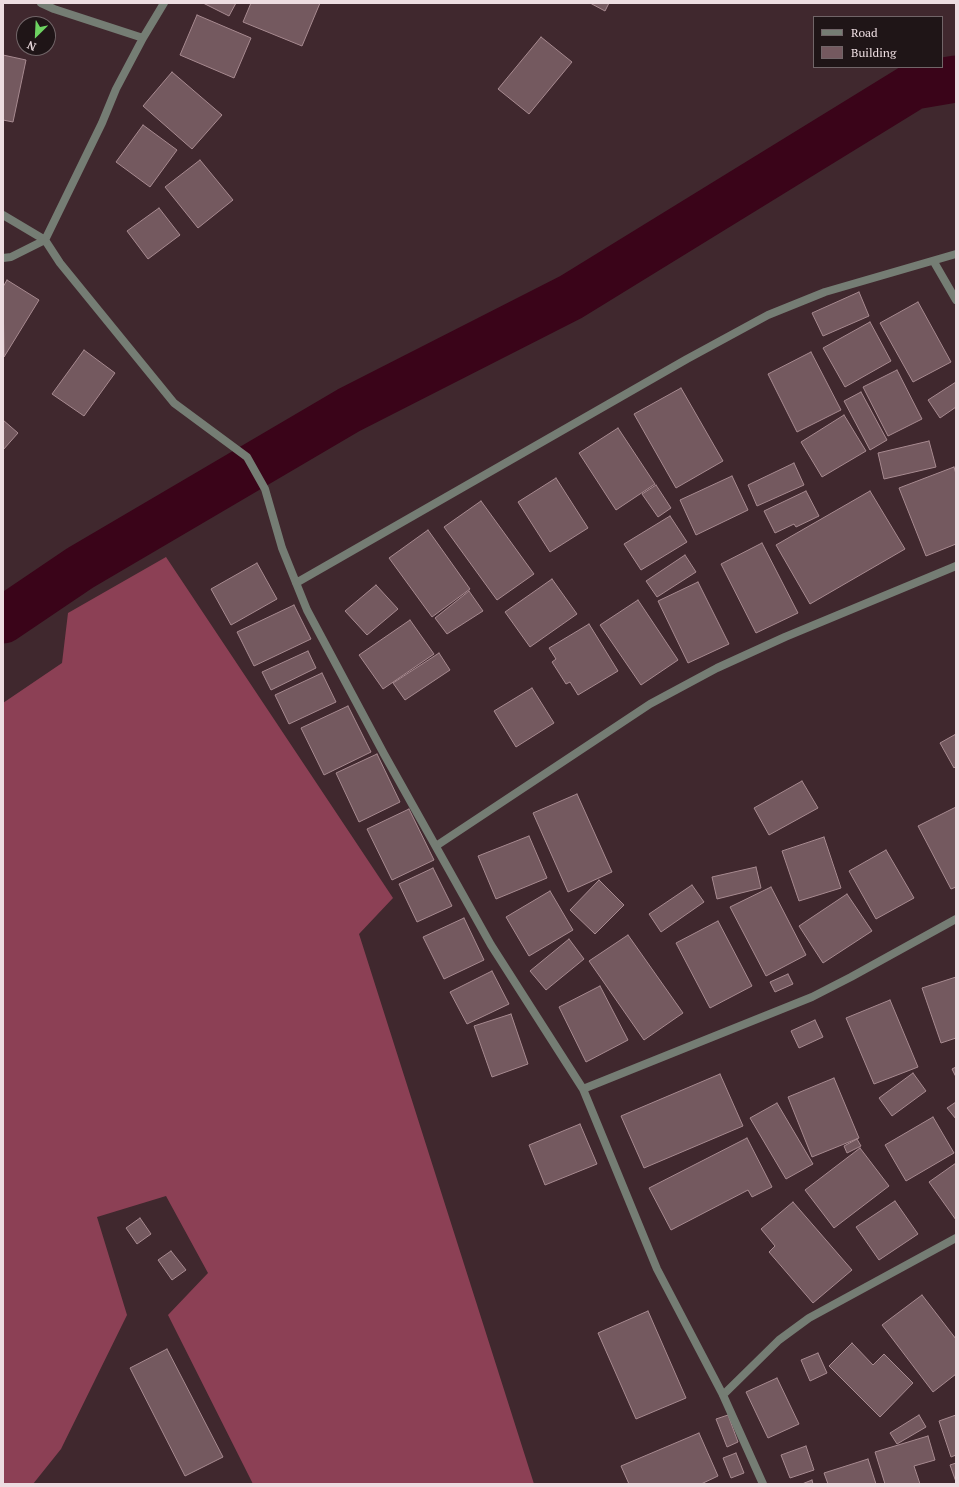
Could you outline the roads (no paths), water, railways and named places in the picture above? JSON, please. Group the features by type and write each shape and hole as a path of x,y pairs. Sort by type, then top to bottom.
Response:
{"street":[{"path":"41,3 54,9 143,38"},
{"path":"3,258 11,257 45,240 102,123 116,89 143,38 164,3"},
{"path":"3,215 45,240 60,263 174,403 247,457 265,489 282,548 306,610 384,754 491,945 583,1089 657,1269 723,1395 763,1484"},
{"path":"296,583 680,363 768,315 825,292 934,262 956,254"},
{"path":"934,262 956,300"},
{"path":"436,846 650,704 717,668 784,637 956,566"},
{"path":"583,1089 812,996 851,977 956,919"},
{"path":"723,1395 779,1340 809,1318 956,1238"}],"waterway":[{"path":"3,620 80,568 349,410 571,297 914,86 956,79"}]}
